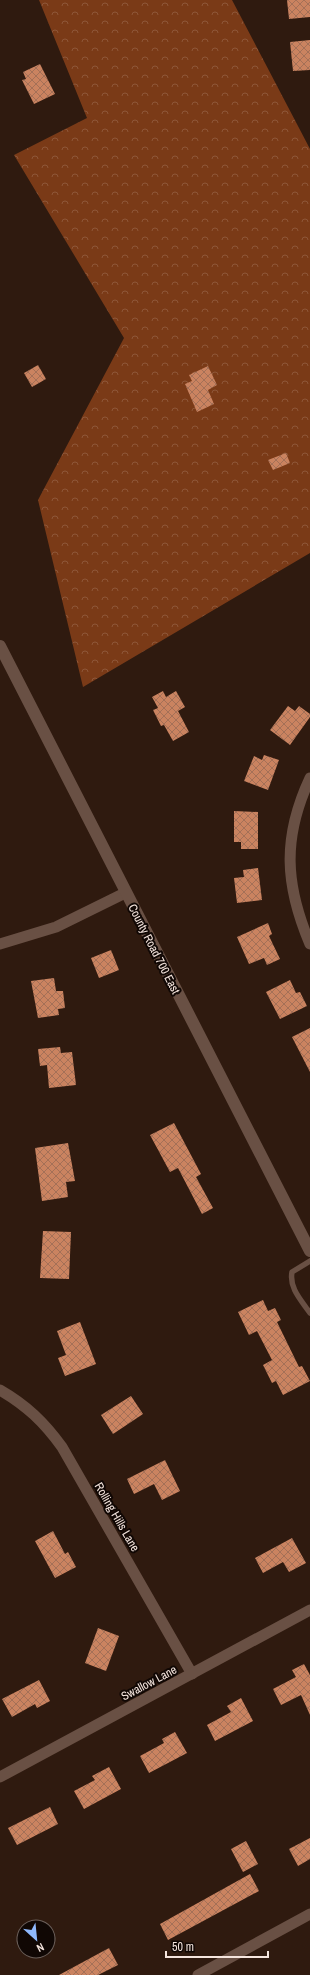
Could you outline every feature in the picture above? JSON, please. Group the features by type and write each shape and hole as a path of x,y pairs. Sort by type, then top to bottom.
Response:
{"main road":[{"name":"County Road 700 East","path":"0,646 125,893 310,1251"}],"street":[{"path":"310,778 299,805 291,835 290,851 291,883 298,915 310,944"},
{"path":"0,944 56,926 125,893"},
{"name":"Rolling Hills Lane","path":"0,1390 18,1401 36,1415 62,1447 192,1674"},
{"name":"Swallow Lane","path":"0,1777 310,1610"},
{"path":"198,1975 310,1914"}],"lane":[{"path":"310,1261 292,1272 291,1280 294,1289 310,1313"}],"green space":[{"path":"39,0 232,0 310,149 310,553 83,687 38,500 124,338 14,155 87,118"}],"building":[{"path":"287,0 310,0 310,17 289,19"},
{"path":"310,40 310,70 293,71 290,42"},
{"path":"40,64 55,94 34,104 22,80 26,79 23,72"},
{"path":"38,365 46,379 32,387 24,373"},
{"path":"208,366 217,385 208,390 214,404 197,412 185,384 192,381 189,375"},
{"path":"286,453 290,463 273,470 268,460"},
{"path":"163,691 166,697 176,691 185,707 178,711 189,732 173,741 164,725 161,726 153,710 158,708 152,697"},
{"path":"288,706 295,711 299,706 310,714 310,717 290,745 270,730"},
{"path":"264,755 279,760 268,790 244,781 254,756 262,760"},
{"path":"234,811 258,812 258,849 241,849 241,842 234,842"},
{"path":"258,868 262,900 237,903 234,878 244,877 243,870"},
{"path":"268,923 272,934 269,936 280,959 267,965 264,958 249,964 237,937"},
{"path":"111,950 119,970 99,978 91,958"},
{"path":"54,978 56,991 63,991 65,1008 58,1009 59,1015 38,1018 31,981"},
{"path":"290,980 296,993 300,992 307,1006 280,1019 266,992"},
{"path":"310,1028 310,1072 292,1037"},
{"path":"60,1047 61,1053 72,1052 76,1085 49,1088 47,1065 40,1066 38,1049"},
{"path":"174,1123 201,1174 196,1177 213,1208 202,1214 178,1168 170,1172 150,1135"},
{"path":"68,1143 75,1181 66,1182 68,1197 42,1201 35,1148"},
{"path":"43,1231 71,1232 69,1279 40,1278"},
{"path":"263,1300 268,1311 275,1308 281,1320 277,1322 299,1367 302,1366 310,1381 283,1395 276,1381 272,1383 263,1365 272,1360 257,1331 249,1335 238,1312"},
{"path":"80,1322 96,1364 65,1376 58,1358 66,1355 57,1331"},
{"path":"131,1396 143,1414 113,1434 101,1415"},
{"path":"165,1460 180,1491 162,1500 154,1484 134,1494 127,1479"},
{"path":"53,1531 65,1554 68,1552 76,1567 55,1578 35,1541"},
{"path":"292,1538 306,1563 289,1572 283,1562 263,1573 255,1558"},
{"path":"98,1628 119,1636 106,1671 85,1663"},
{"path":"304,1664 310,1675 310,1715 301,1695 281,1705 273,1689 296,1677 292,1670"},
{"path":"39,1680 50,1701 37,1708 35,1704 12,1717 2,1699"},
{"path":"241,1698 253,1721 215,1741 207,1725 231,1712 227,1706"},
{"path":"175,1732 187,1753 149,1773 140,1756 164,1743 162,1739"},
{"path":"109,1767 121,1789 84,1809 74,1791 95,1780 92,1776"},
{"path":"50,1807 58,1824 17,1845 8,1828"},
{"path":"310,1838 310,1859 298,1866 289,1849"},
{"path":"246,1841 258,1864 243,1872 231,1849"},
{"path":"250,1874 259,1891 168,1940 160,1924"},
{"path":"109,1948 118,1965 98,1975 59,1975"}]}
